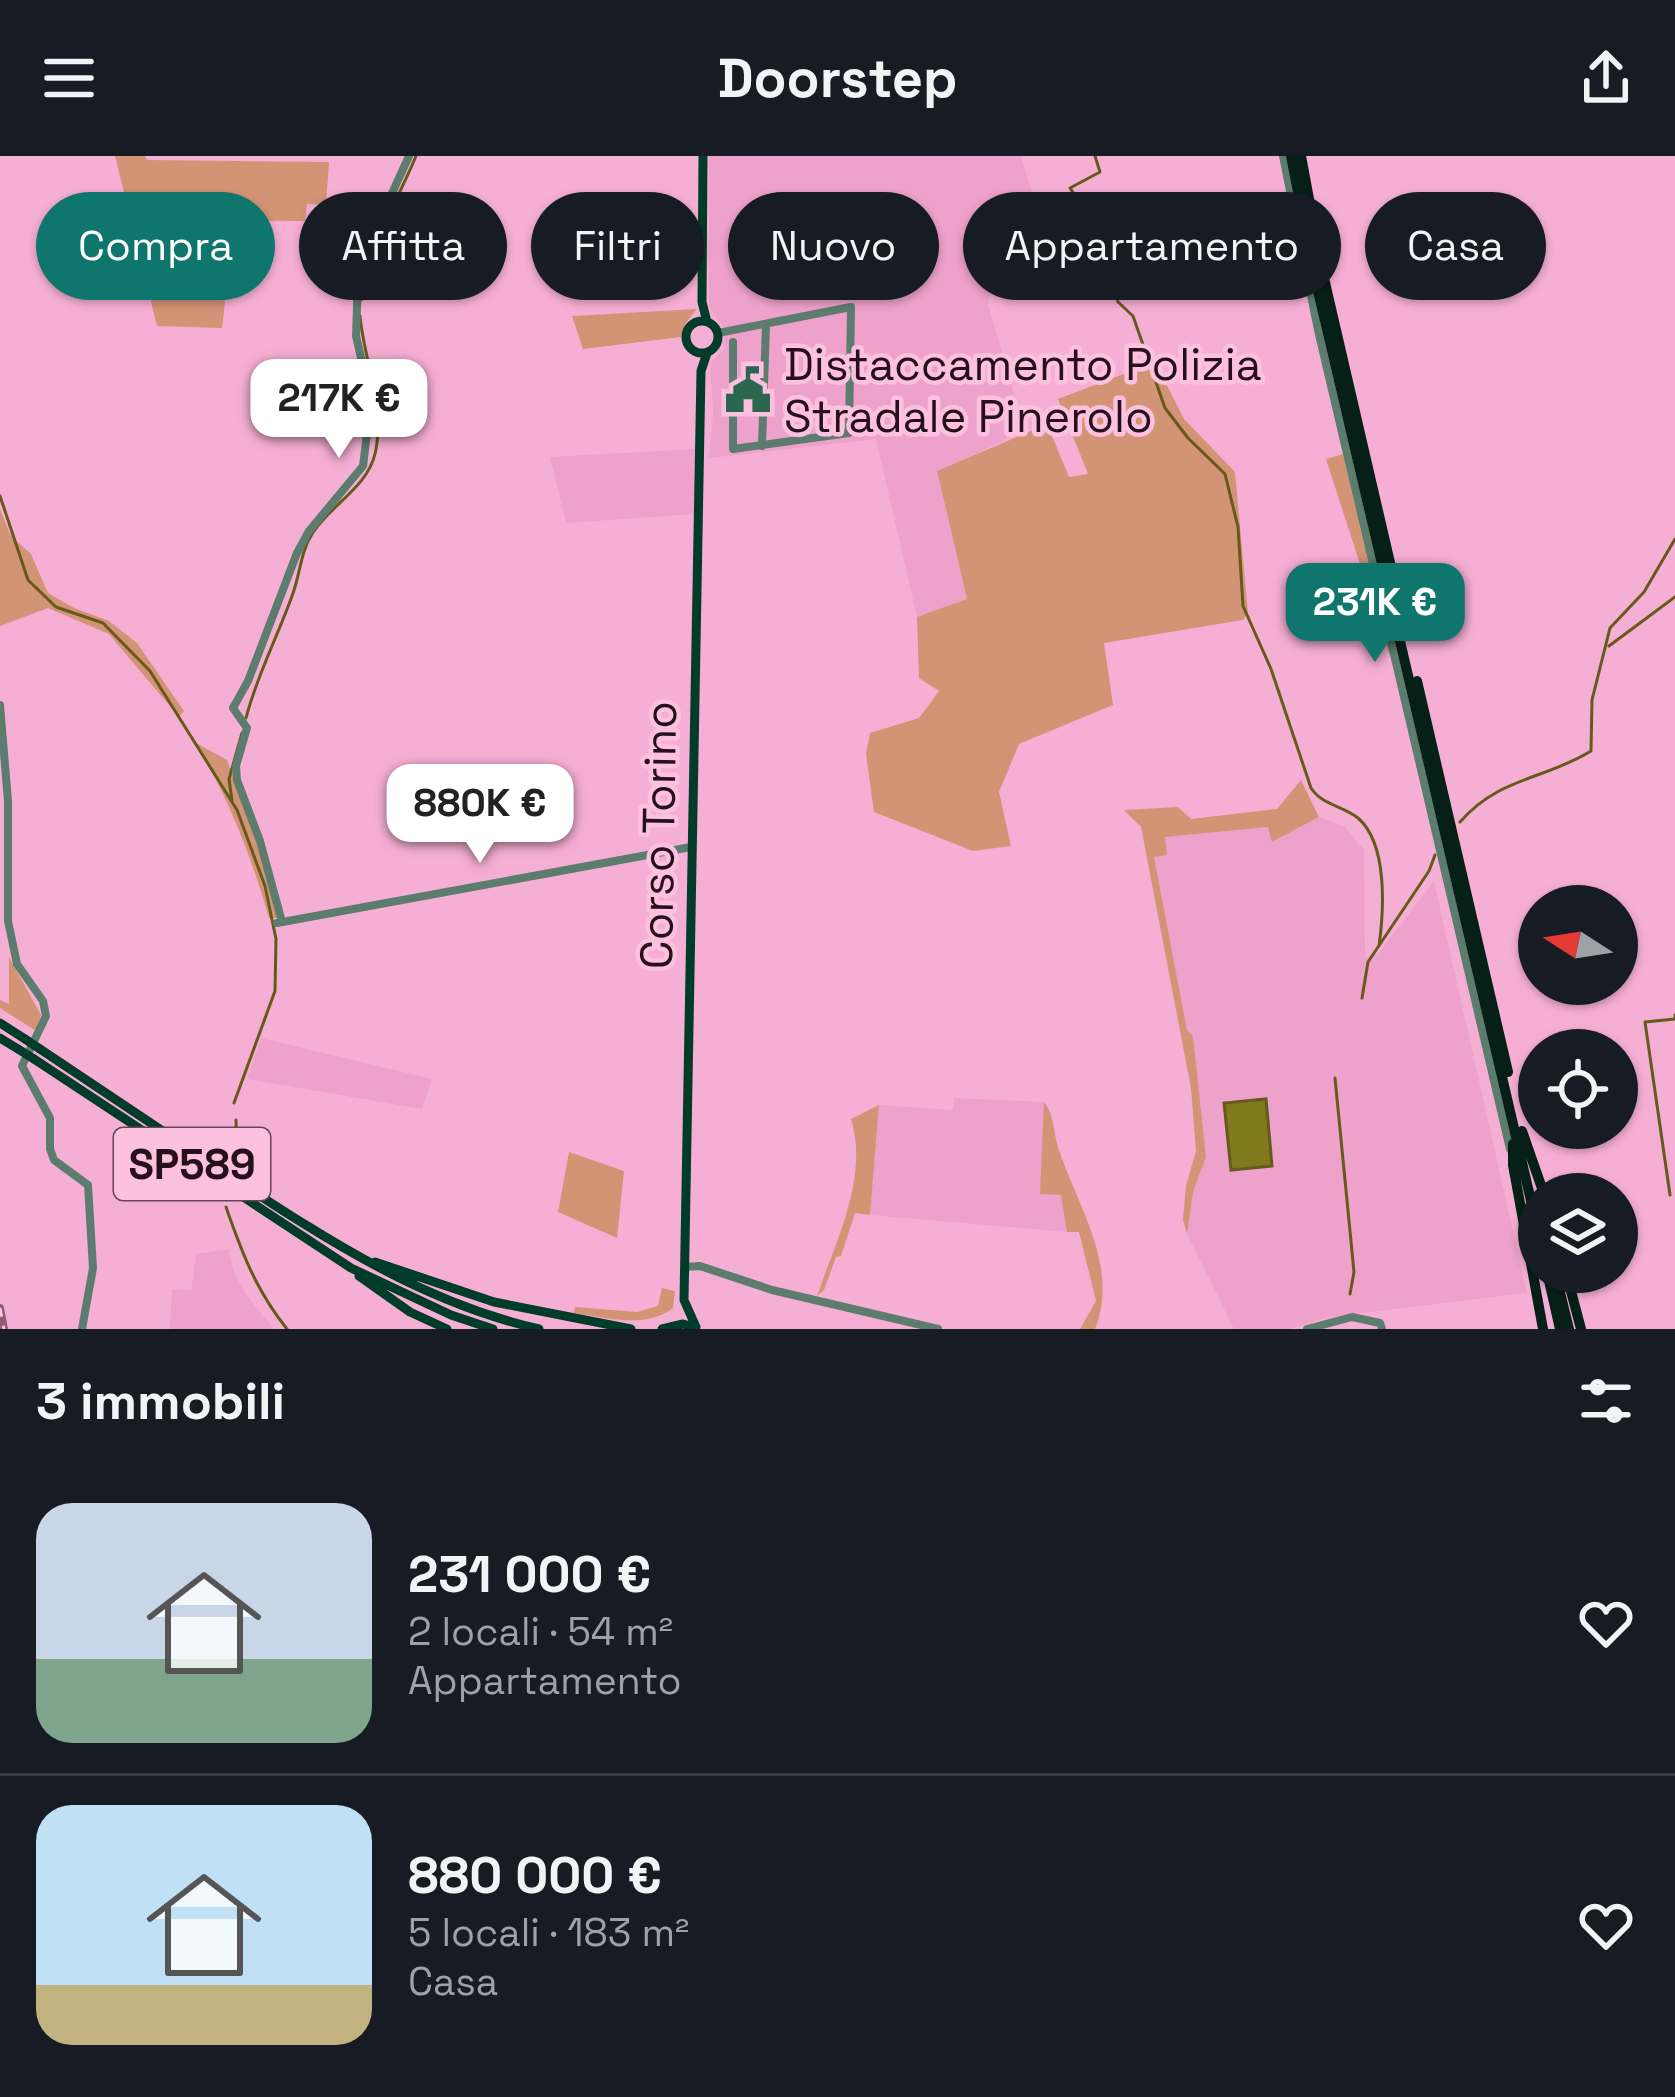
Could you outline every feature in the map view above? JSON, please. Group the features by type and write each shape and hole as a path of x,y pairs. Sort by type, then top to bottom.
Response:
{"highway":[{"path":"1287,156 1530,1173"},
{"path":"1301,156 1323,274 1526,1173"},
{"path":"1517,1127 1513,1166 1543,1329"},
{"path":"1517,1127 1536,1173"},
{"path":"1556,1293 1565,1329"},
{"path":"1572,1293 1581,1329"}],"main road":[{"path":"702,322 718,333 717,344 700,352 686,338 702,322 703,156"},
{"name":"Corso Torino","path":"684,1300 700,352"},
{"name":"SP589","path":"0,1023 22,1044 350,1268 451,1315 494,1329"},
{"name":"SP589","path":"0,1037 22,1044"},
{"name":"SP589","path":"37,1054 351,1253 442,1299 539,1329"},
{"path":"351,1253 494,1302 631,1329"},
{"path":"350,1268 372,1288 446,1329"},
{"path":"684,1300 698,1328 666,1327 684,1300"}],"street":[{"path":"409,156 363,256 358,278 356,336 371,401 363,466 309,531 297,553 233,708 245,724 237,780 253,819 279,922 691,847"},
{"path":"1287,156 1318,330 1513,1166"},
{"path":"718,333 850,307 849,433 731,448 734,342"},
{"path":"762,446 766,324"},
{"path":"0,705 8,801 8,921 17,964 43,1001 46,1016 22,1066 50,1118 54,1160 83,1178 91,1198 93,1268 82,1329"},
{"path":"685,1267 938,1329"},
{"path":"1307,1329 1352,1317 1380,1323 1382,1329"}],"shaded area":[{"path":"115,156 329,162 327,192 299,192 299,221 275,221 275,192 124,192"},
{"path":"709,156 1021,156 1032,192 963,192 963,300 989,300 1015,397 1000,403 1007,439 937,472 967,600 917,617 876,439 709,458 710,364 724,349 724,328 709,307"},
{"path":"151,300 225,300 222,328 157,326"},
{"path":"697,309 681,337 583,349 572,316"},
{"path":"1155,362 1184,419 1235,472 1248,613 1243,620 1104,643 1113,705 1019,744 999,792 1011,846 973,851 874,812 866,754 870,733 919,718 939,691 919,678 917,617 967,599 937,471 1047,424 1069,477 1088,474 1058,399"},
{"path":"696,449 694,514 566,523 550,457"},
{"path":"1343,454 1391,660 1326,459"},
{"path":"0,509 11,536 31,554 48,593 109,621 137,643 184,711 179,717 109,634 48,608 0,626"},
{"path":"196,743 227,760 278,918 269,918 238,828"},
{"path":"1301,780 1319,817 1272,842 1268,827 1165,837 1167,855 1154,857 1187,1030 1193,1036 1206,1157 1193,1192 1187,1234 1183,1220 1186,1186 1196,1151 1191,1088 1141,827 1124,810 1178,807 1191,819 1277,809"},
{"path":"1319,817 1345,827 1364,850 1365,957 1378,954 1434,881 1518,1253 1518,1293 1527,1293 1329,1317 1290,1329 1234,1329 1187,1234 1193,1192 1206,1157 1193,1036 1187,1030 1154,857 1164,837 1268,827 1273,842"},
{"path":"9,957 41,1015 36,1031 0,1008 0,1000 9,1004"},
{"path":"261,1038 432,1079 422,1109 247,1079"},
{"path":"954,1098 1044,1102 1041,1193 1061,1195 1067,1232 870,1215 879,1105 953,1110"},
{"path":"1266,1099 1272,1166 1231,1170 1224,1103"},
{"path":"1044,1102 1099,1259 1101,1306 1095,1329 1080,1329 1096,1301 1079,1232 1067,1232 1061,1195 1040,1194"},
{"path":"879,1105 870,1215 855,1213 841,1256 836,1257 824,1290 817,1296 853,1186 856,1163 851,1119"},
{"path":"569,1152 624,1171 617,1238 558,1212"},
{"path":"229,1249 245,1293 274,1329 170,1329 172,1289 191,1290 196,1254"},
{"path":"662,1288 675,1291 673,1308 650,1318 574,1313 575,1307 637,1312 658,1306"}],"waterway":[{"path":"400,192 416,156"},
{"path":"1095,156 1100,172 1070,188 1103,238 1118,302 1133,316 1165,408 1225,474 1238,527 1243,606 1271,669 1311,788 1358,818 1375,844 1382,897 1379,946"},
{"path":"246,718 308,541 364,477 375,454 378,419 360,316"},
{"path":"0,496 28,580 56,607 103,623 150,671 237,810 265,886 276,939 275,991 234,1103"},
{"path":"1460,822 1506,787 1591,751 1592,700 1610,628 1644,592 1675,539"},
{"path":"1609,646 1675,597"},
{"path":"232,800 229,779 242,733"},
{"path":"1362,998 1368,962 1435,855"},
{"path":"1670,1195 1645,1022 1675,1019 1675,1015"},
{"path":"1335,1078 1354,1272 1350,1294"},
{"path":"236,1120 237,1154"},
{"path":"226,1207 251,1271 287,1329"}],"railway":[{"path":"0,1308 4,1329"}],"place":[{"name":"Distaccamento Polizia Stradale Pinerolo","path":"748,390"}]}
